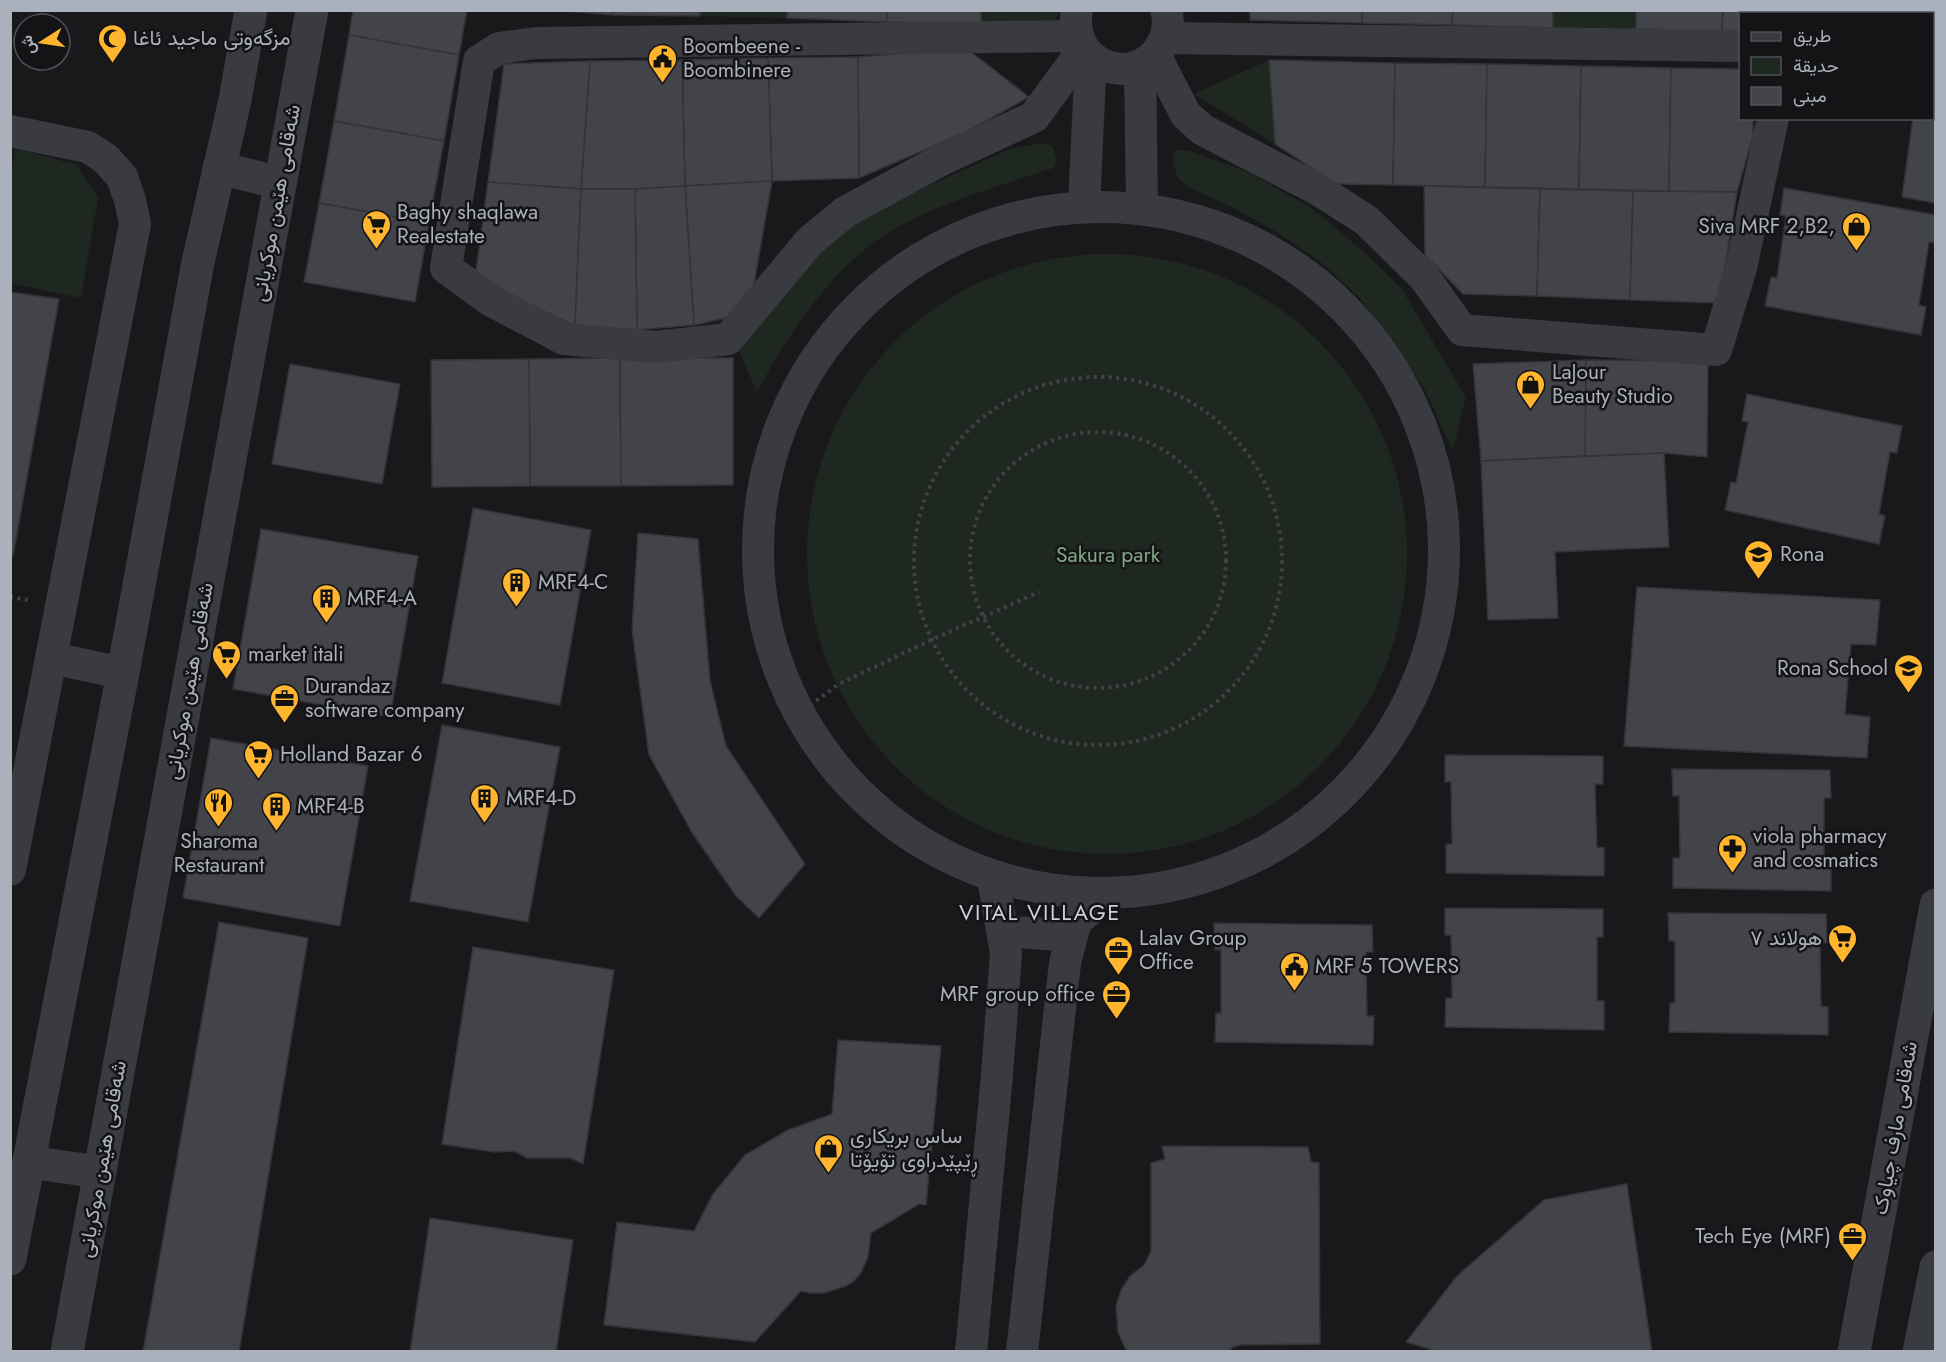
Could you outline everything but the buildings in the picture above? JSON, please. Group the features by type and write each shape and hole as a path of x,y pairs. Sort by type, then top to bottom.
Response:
{"street":[{"path":"10,1259 123,673 198,262 235,100 251,10"},
{"name":"شەقامی هێمن موکریانی","path":"67,1352 312,10"},
{"path":"1082,39 1034,117 941,160 845,212 810,241 728,339 655,347 564,339 490,300 446,268 479,61 499,48 536,44 1082,39 1107,68 1122,69 1156,42 1739,46"},
{"path":"1082,39 1084,205"},
{"path":"1156,42 1186,115 1203,130 1317,189 1365,220 1424,277 1462,330 1716,350 1741,268 1773,120"},
{"path":"1142,207 1156,42"},
{"path":"10,131 88,147 106,159 122,177 135,224 10,870"},
{"path":"219,168 280,183"},
{"path":"1084,205 1142,207 1213,224 1280,256 1338,300 1365,332 1386,357 1420,422 1440,493 1444,566 1433,639 1407,708 1367,769 1314,821 1252,860 1183,885 1110,895 1051,891 993,878 915,840 849,785 798,714 768,633 757,547 769,461 801,380 853,311 920,256 998,220 1084,205"},
{"path":"51,658 123,673"},
{"path":"971,1352 1006,953 993,878"},
{"path":"1022,1352 1065,963 1076,920 1110,895"},
{"name":"شەقامی مارف چیاوک","path":"1854,1352 1935,905"},
{"path":"1003,931 1072,936"},
{"path":"29,1162 99,1172"},
{"path":"1919,1352 1935,1267"}],"path":[{"path":"1100,375 1163,387 1218,420 1259,470 1280,531 1280,595 1257,655 1220,699 1172,730 1117,745 1060,742 1006,722 961,686 931,640 914,582 916,525 939,465 981,416 1037,385 1100,375"},
{"path":"1082,432 1113,433 1123,434 1161,447 1193,473 1216,510 1227,554 1221,598 1202,637 1170,668 1130,686 1087,689 1044,678 1008,653 982,617 970,578 971,537 984,498 1010,466 1043,443 1082,432"},
{"path":"798,714 839,684 1039,592"}],"green space":[{"path":"700,11 788,11 787,18 700,16"},
{"path":"981,11 1060,11 1052,25 981,23"},
{"path":"1553,11 1636,11 1636,29 1553,28"},
{"path":"1269,60 1275,144 1194,94"},
{"path":"1042,143 1052,146 1057,159 1054,168 978,192 923,214 881,238 859,255 819,296 785,343 757,392 738,348 820,251 854,224 892,202 1010,149"},
{"path":"16,148 76,165 98,198 81,298 11,283 10,177"},
{"path":"1175,150 1189,151 1248,172 1311,208 1374,261 1401,288 1466,397 1453,451 1424,388 1358,296 1323,264 1277,232 1232,207 1190,188 1179,179 1175,170 1173,160"},
{"name":"Sakura park","path":"1107,254 1136,255 1166,260 1222,277 1274,304 1319,342 1357,387 1384,439 1401,495 1406,525 1406,583 1401,613 1384,669 1357,721 1319,766 1274,804 1222,831 1166,848 1136,853 1107,854 1078,853 1048,848 992,831 940,804 895,766 857,721 830,669 813,613 808,583 807,554 808,525 813,495 830,439 857,387 895,342 940,304 992,277 1048,260 1078,255"}],"place":[{"name":"مزگەوتی ماجید ئاغا","path":"112,64"},
{"name":"Boombeene - Boombinere","path":"662,84"},
{"name":"Baghy shaqlawa Realestate","path":"376,250"},
{"name":"Siva MRF 2,B2,","path":"1856,252"},
{"name":"LaJour Beauty Studio","path":"1531,410"},
{"name":"Rona","path":"1759,580"},
{"name":"MRF4-C","path":"517,608"},
{"name":"MRF4-A","path":"326,624"},
{"name":"market itali","path":"227,680"},
{"name":"Rona School","path":"1909,694"},
{"name":"Durandaz software company","path":"284,724"},
{"name":"Holland Bazar 6","path":"259,780"},
{"name":"MRF4-D","path":"485,824"},
{"name":"Sharoma Restaurant","path":"219,828"},
{"name":"MRF4-B","path":"276,832"},
{"name":"viola pharmacy and cosmatics","path":"1732,874"},
{"name":"هولاند ٧","path":"1843,964"},
{"name":"Lalav Group Office","path":"1118,976"},
{"name":"MRF 5 TOWERS","path":"1294,992"},
{"name":"MRF group office","path":"1116,1020"},
{"name":"ساس بریکاری ڕێپێدراوی تۆیۆتا","path":"829,1174"},
{"name":"Tech Eye (MRF)","path":"1852,1262"}],"district":[{"name":"VITAL VILLAGE","path":"1040,912"}]}
